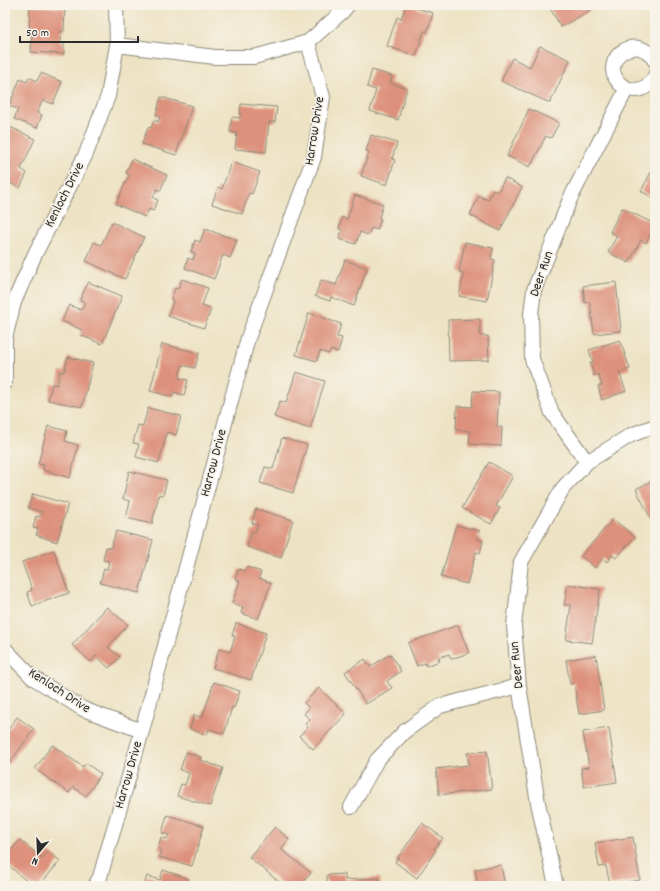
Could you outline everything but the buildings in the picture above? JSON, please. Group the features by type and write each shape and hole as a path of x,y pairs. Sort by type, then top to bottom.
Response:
{"street":[{"name":"Kenloch Drive","path":"5,382 5,338 14,302 35,254 86,154 108,96 117,45 116,5"},
{"path":"117,45 223,57 254,56 308,42 348,5"},
{"name":"Harrow Drive","path":"95,886 100,877 142,731 248,338 314,157 323,97 308,42"},
{"path":"655,61 652,55 640,48 633,47 620,53 616,58 614,65 616,79 621,85 634,90 647,86 655,76"},
{"name":"Deer Run","path":"587,462 552,413 532,359 531,314 534,290 570,199 627,88"},
{"name":"Deer Run","path":"556,886 538,803 519,686 514,626 521,562 563,488 587,462 631,435 655,426"},
{"name":"Kenloch Drive","path":"5,649 32,677 83,709 142,731"},
{"path":"351,807 377,760 406,731 440,706 519,686"}]}
